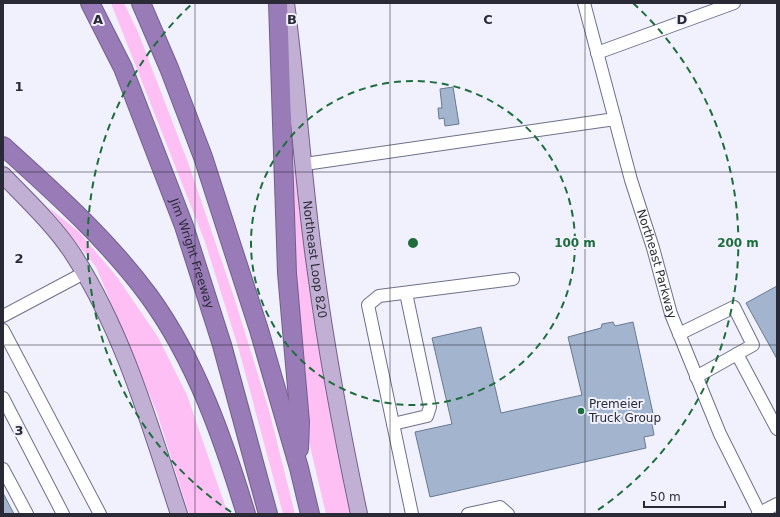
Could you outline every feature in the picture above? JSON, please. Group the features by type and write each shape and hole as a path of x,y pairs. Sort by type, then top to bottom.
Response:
{"highway":[{"name":"Jim Wright Freeway","path":"90,3 122,68 184,226 222,345 268,514"},
{"path":"140,3 171,75 203,157 259,330 299,468 310,514"},
{"path":"278,3 287,273 300,422 299,468"},
{"path":"3,146 65,202 91,228 129,271 149,297 185,357 205,396 223,443 246,514"}],"main road":[{"name":"Northeast Loop 820","path":"286,3 316,272 333,388 359,514"},
{"path":"3,175 40,214 72,253 103,306 120,345 141,401 179,514"}],"street":[{"name":"Northeast Parkway","path":"584,3 615,119 671,314 720,434 759,514"},
{"path":"597,53 734,3"},
{"path":"305,164 615,119"},
{"path":"3,316 84,272"},
{"path":"412,514 368,306 379,296 513,279"},
{"path":"393,424 427,416 430,407 406,293"},
{"path":"679,334 734,307 753,345 696,377"},
{"path":"3,330 100,514"},
{"path":"737,354 777,430"},
{"path":"3,398 63,514"},
{"path":"3,468 27,514"},
{"path":"759,514 777,504"},
{"path":"468,514 504,511"}],"shaded area":[{"path":"111,3 124,3 138,32 189,165 234,297 269,410 295,514 283,514 239,350 205,242"},
{"path":"293,124 314,317 334,434 350,514 326,514 309,442 297,304"},
{"path":"48,207 79,232 117,277 158,337 187,395 228,514 189,514 157,413 96,267"}],"building":[{"path":"453,87 459,124 445,126 444,118 439,119 438,108 442,108 440,89"},
{"path":"777,286 777,359 746,303"},
{"name":"Premeier Truck Group","path":"613,322 615,326 633,322 654,418 651,418 654,435 644,437 646,448 430,497 415,432 452,424 432,338 481,327 501,413 582,395 568,337 601,328 602,324"},
{"path":"3,493 14,514 3,514"}],"place":[{"name":"Premeier Truck Group","path":"581,411"}]}
